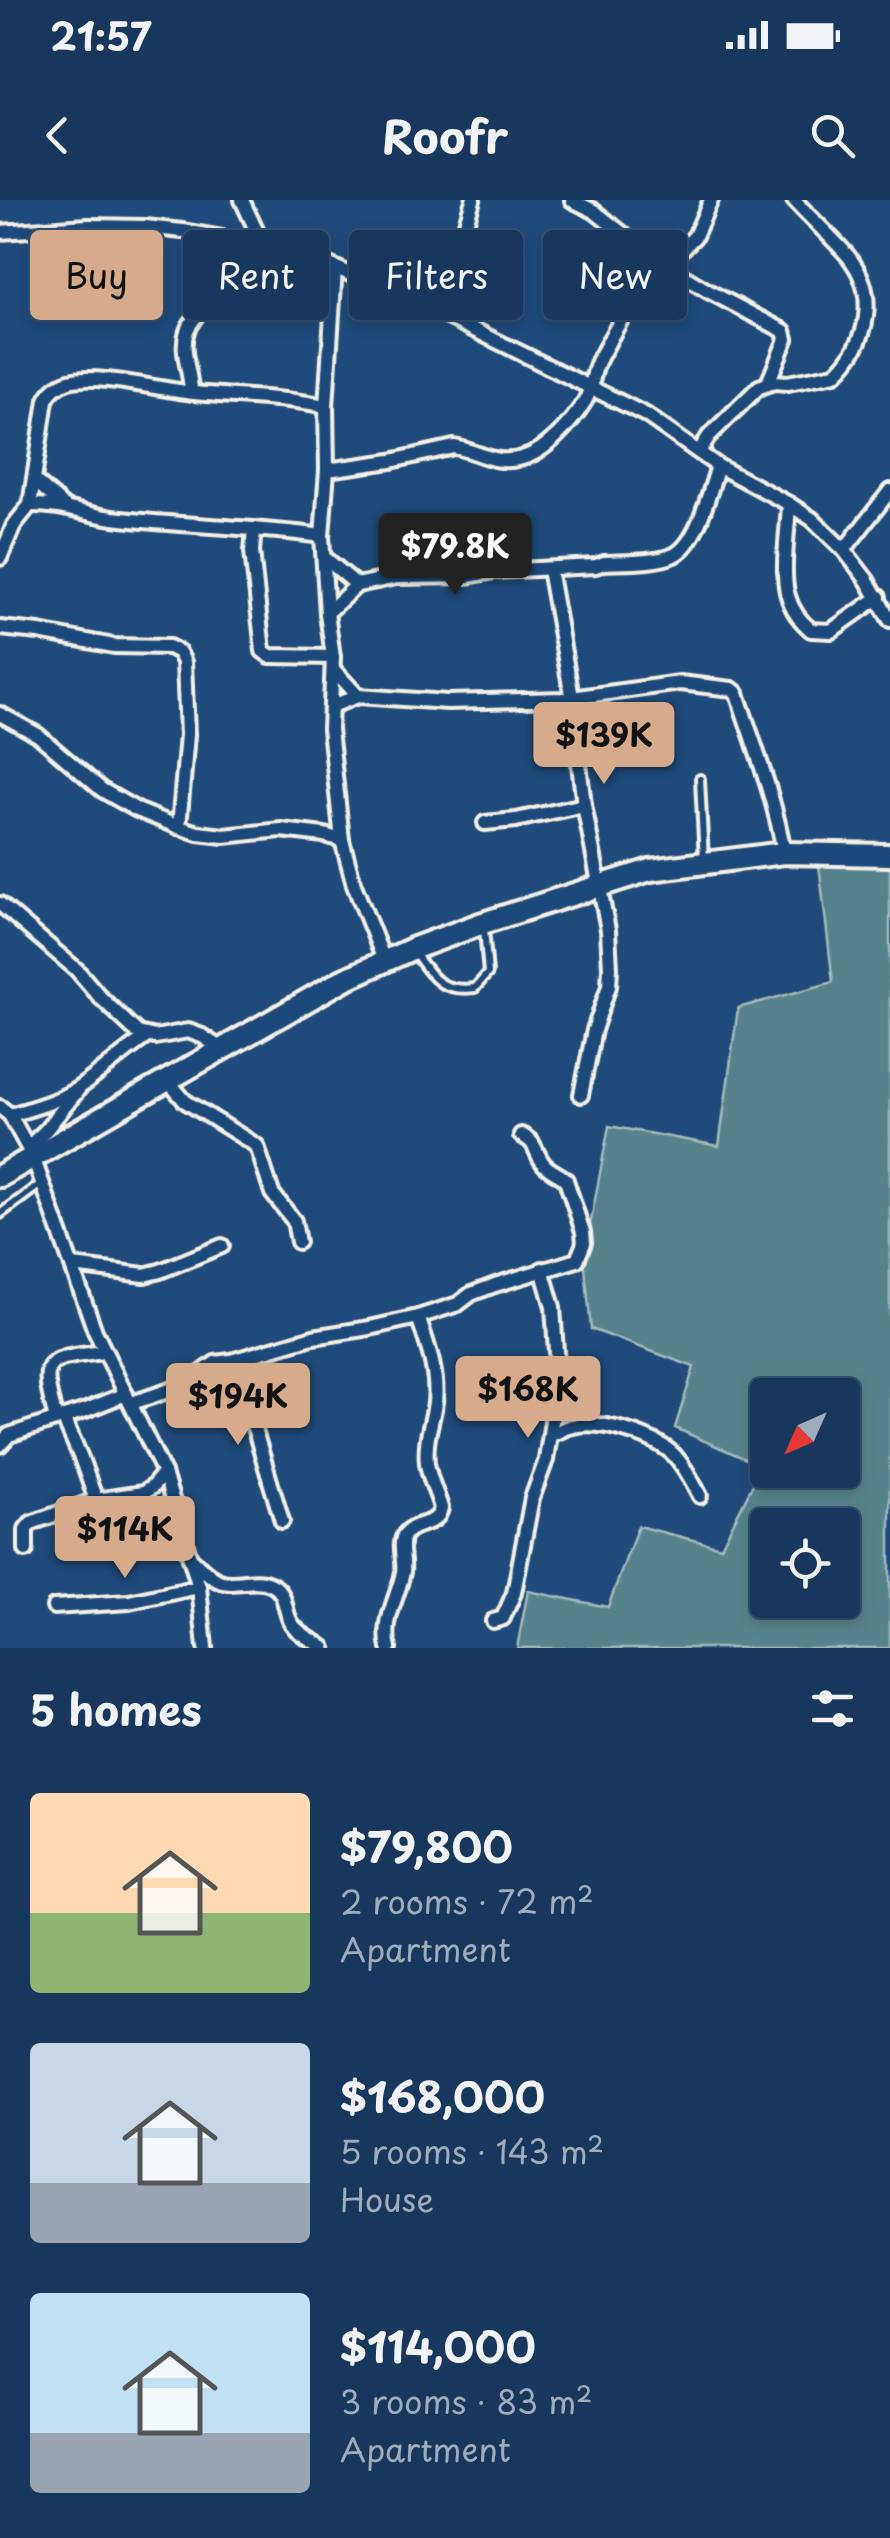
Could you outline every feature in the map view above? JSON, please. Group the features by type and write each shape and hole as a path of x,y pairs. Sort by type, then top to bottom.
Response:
{"main road":[{"path":"0,1176 30,1152 168,1082 343,980 412,948 650,870 784,852 890,855"}],"street":[{"path":"242,200 256,230"},
{"path":"464,230 473,200"},
{"path":"572,200 618,230"},
{"path":"687,244 695,236 711,200"},
{"path":"699,452 759,386 835,374 862,337 868,318 863,285 849,258 794,200"},
{"path":"0,232 88,226 183,230"},
{"path":"329,266 349,274"},
{"path":"334,268 322,536 333,662 330,729 342,840 354,885 384,960"},
{"path":"687,278 784,331 786,339 768,384"},
{"path":"190,392 185,348 189,325 194,320"},
{"path":"454,320 646,415 718,466 812,519 844,550 879,597 890,620"},
{"path":"327,470 454,447 488,460 518,460 536,453 585,401 596,367 622,320"},
{"path":"0,558 14,525 30,505 48,394 71,380 292,399 326,406"},
{"path":"327,613 357,585 396,577 550,570 674,555 698,525 718,466"},
{"path":"34,480 64,507"},
{"path":"844,550 890,491"},
{"path":"789,504 786,582 796,617 810,630 830,631 879,597"},
{"path":"30,505 64,507 119,519 322,536"},
{"path":"254,529 252,551 263,651 270,656 333,662 358,696"},
{"path":"325,558 357,585"},
{"path":"550,570 584,805 608,930 609,986 594,1030 580,1094"},
{"path":"0,628 114,646 169,647 182,655 187,735 179,827"},
{"path":"332,706 358,696 448,702 568,698 680,684 732,690 737,693 774,802 784,852"},
{"path":"0,714 38,735 102,790 179,827 224,836 280,830 342,840"},
{"path":"484,823 584,805"},
{"path":"0,904 77,970 100,997 146,1037"},
{"path":"30,1152 80,1088 146,1037 188,1031 224,1050"},
{"path":"168,1082 185,1101 257,1146 272,1192 289,1212 298,1242"},
{"path":"80,1088 33,1109 5,1111 43,1183 103,1352 164,1473 199,1587 205,1648"},
{"path":"0,1445 9,1436 59,1418 185,1385 215,1363 314,1337 418,1317 458,1304 471,1294 577,1260 584,1232 563,1176 544,1164 533,1142 522,1135"},
{"path":"74,1266 144,1275 222,1246"},
{"path":"493,1621 502,1618 514,1593 532,1498 551,1435 558,1355 553,1307 542,1269"},
{"path":"389,1648 388,1621 404,1563 402,1540 413,1528 435,1521 441,1508 427,1468 427,1429 435,1398 429,1348 418,1317"},
{"path":"96,1500 81,1458 48,1391 47,1376 54,1361 60,1358 103,1352"},
{"path":"232,1361 282,1522"},
{"path":"551,1435 586,1424 643,1436 674,1455 700,1496"},
{"path":"26,1550 27,1525 96,1500 143,1494 164,1473"},
{"path":"190,1557 223,1582 272,1584 282,1593 288,1620 294,1628 324,1648"},
{"path":"54,1607 129,1602 199,1587"}],"lane":[{"path":"700,779 704,862"},
{"path":"412,948 440,984 454,990 476,988 488,973 483,923"},
{"path":"0,1214 43,1183"}],"green space":[{"path":"819,865 890,867 890,1648 517,1648 528,1591 608,1607 638,1526 721,1547 751,1488 860,1488 860,1378 750,1378 750,1461 675,1428 694,1367 591,1329 584,1257 609,1126 719,1146 738,1008 833,982"}]}
